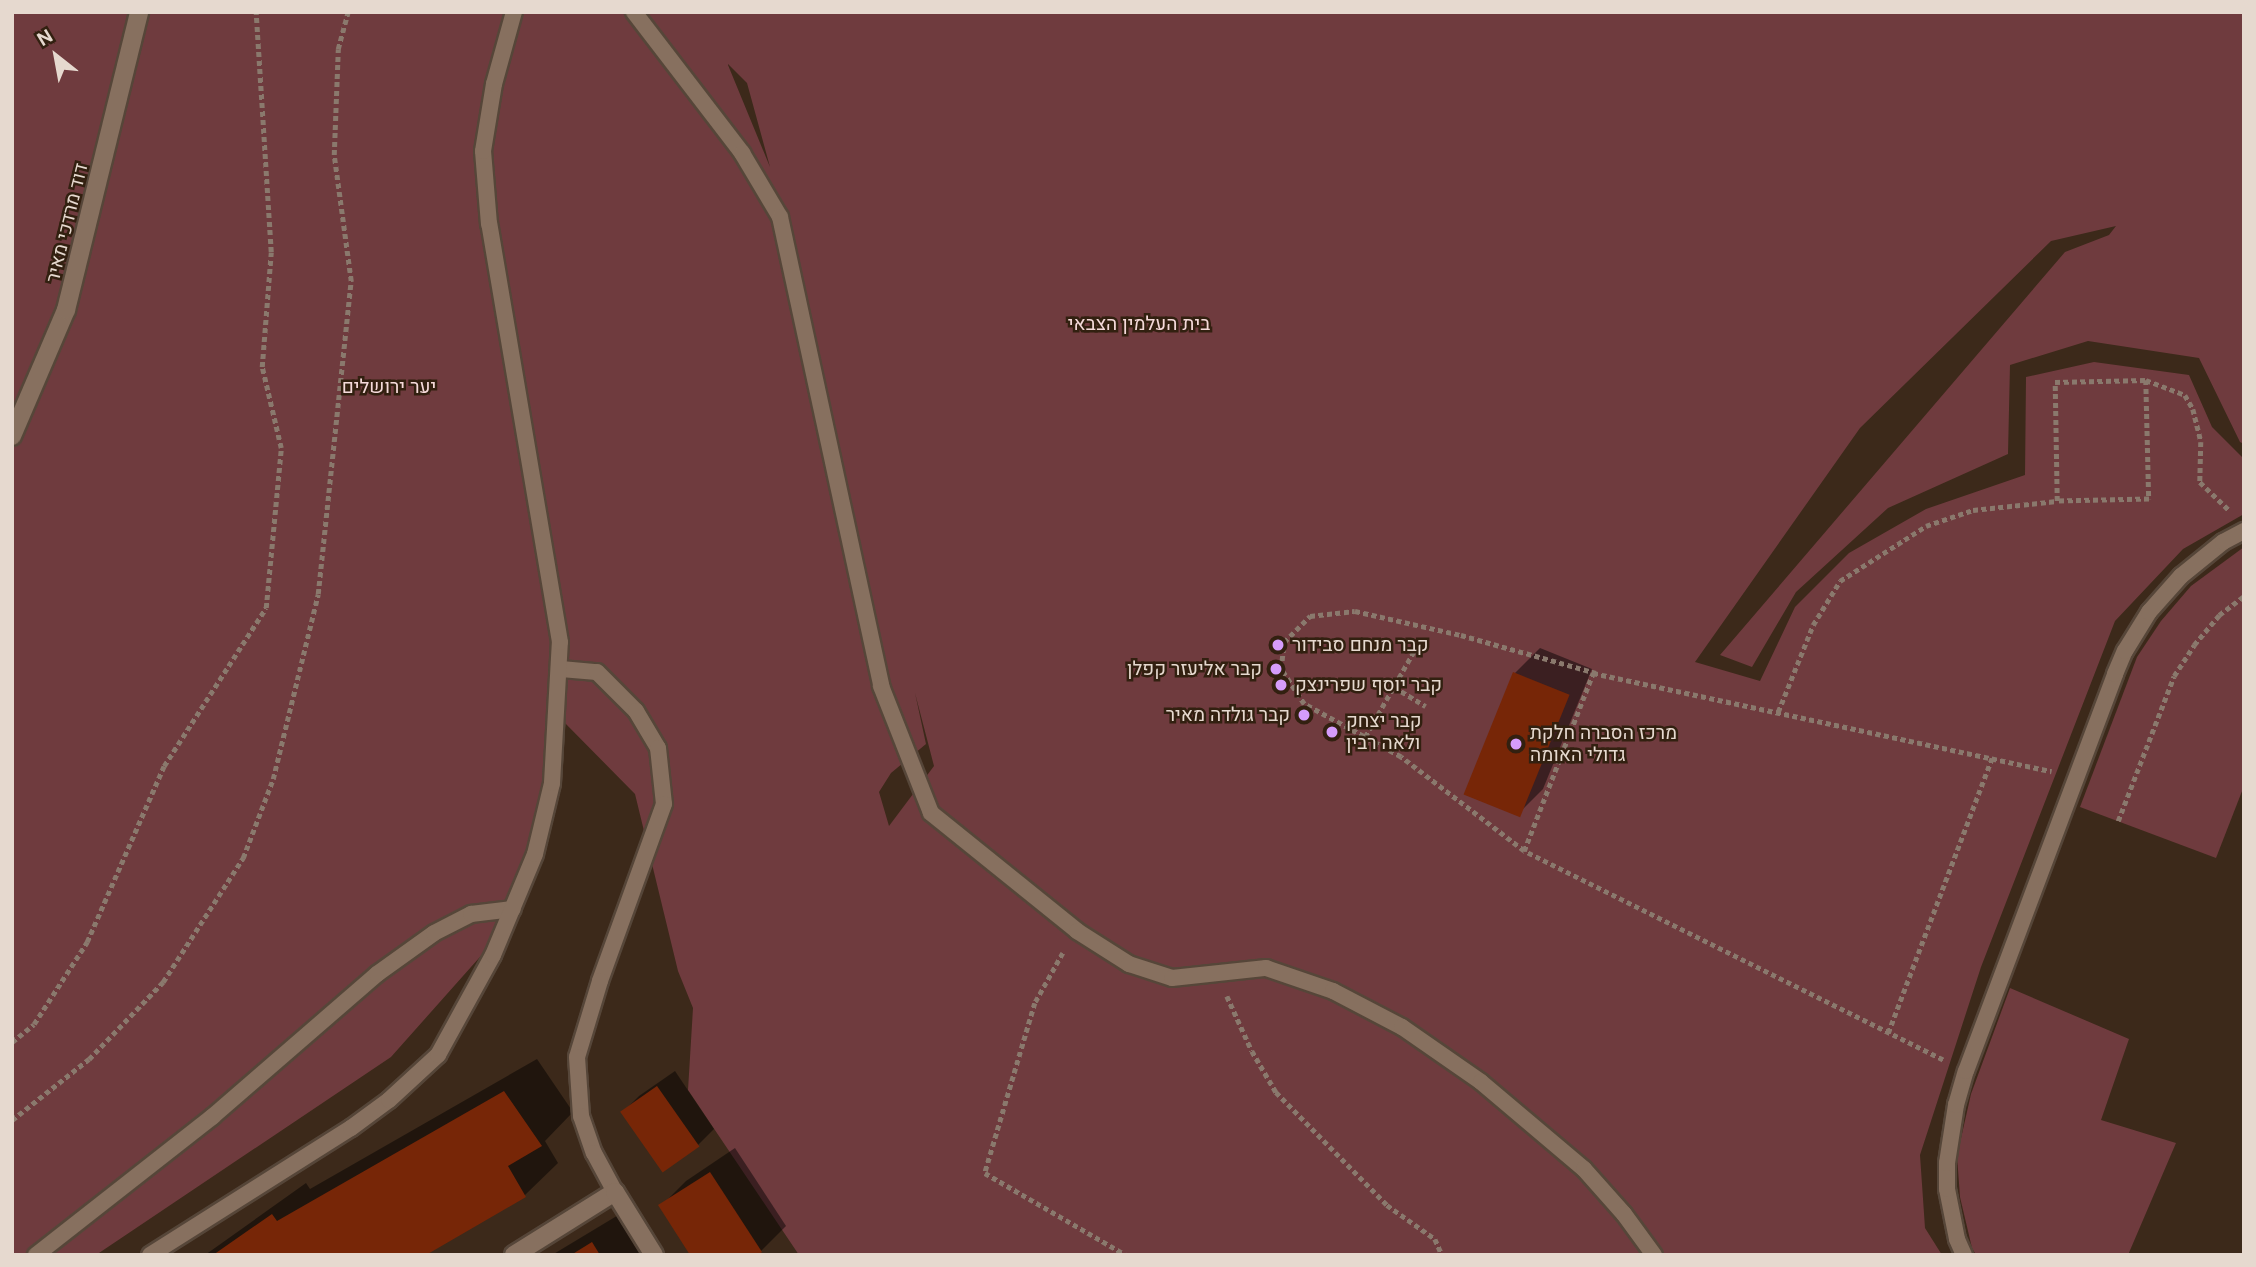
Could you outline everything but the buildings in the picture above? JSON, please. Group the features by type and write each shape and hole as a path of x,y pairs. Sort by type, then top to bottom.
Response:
{"street":[{"name":"דוד מרדכי מאיר","path":"12,436 66,310 139,12"},
{"path":"514,1255 615,1192 654,1255"}],"lane":[{"path":"150,1255 351,1128 416,1077 438,1055 464,1012 513,909 535,854 552,783 561,669 558,628 489,224 483,151 494,84 514,12"},
{"path":"634,12 742,153 780,217 881,686 931,813 1077,931 1129,964 1172,978 1266,968 1333,991 1402,1027 1481,1082 1584,1170 1624,1214 1654,1255"},
{"path":"1964,1255 1952,1214 1947,1163 1956,1105 1966,1071 2125,651 2149,612 2181,576 2223,542 2244,531"},
{"path":"561,669 597,672 636,711 658,748 664,804 600,981 577,1057 581,1116 594,1153 615,1192"},
{"path":"36,1255 212,1117 377,974 434,933 471,914 513,909"}],"path":[{"path":"12,1042 34,1024 86,942 164,766 266,608 281,448 262,367 271,252 256,12"},
{"path":"12,1120 89,1059 163,982 243,858 273,779 318,594 351,281 334,155 338,49 348,12"},
{"path":"1778,712 1813,625 1840,581 1926,526 1973,510 2057,502 2148,499 2146,380"},
{"path":"2057,502 2055,382 2146,380 2185,395 2193,409 2201,442 2200,482 2235,516"},
{"path":"2119,821 2174,676 2193,645 2219,615 2244,596"},
{"path":"1604,675 1461,635 1355,611 1310,616 1284,642 1281,669 1304,704 1401,757 1524,850 1966,1071"},
{"path":"1365,737 1414,651"},
{"path":"1524,850 1593,673 2077,777"},
{"path":"1394,687 1426,706"},
{"path":"1888,1032 1992,758"},
{"path":"1077,931 1035,1003 985,1173 1126,1255"},
{"path":"1216,973 1252,1052 1276,1092 1387,1205 1435,1239 1442,1255"}],"green space":[{"path":"12,12 2244,12 2244,444 2240,442 2199,358 2088,341 2010,365 2008,454 1888,508 1796,592 1752,667 1720,655 2065,252 2109,235 2116,226 2051,241 1860,428 1695,662 1760,681 1795,607 1849,553 1926,509 2025,475 2026,377 2094,362 2189,375 2212,427 2244,459 2244,514 2183,549 2115,621 1981,967 1920,1155 1925,1228 1942,1255 799,1255 688,1090 693,1008 678,971 635,794 562,720 528,856 487,949 391,1057 96,1255 12,1255","holes":["728,65 747,83 770,167","915,693 934,766 889,826 879,792 891,773 926,744"]},
{"path":"2244,547 2244,786 2216,858 2080,807 2137,657 2161,621 2191,586"},
{"path":"2010,988 2129,1039 2101,1120 2176,1143 2128,1255 1976,1255 1972,1248 1960,1197 1957,1156 1971,1094"}],"place":[{"name":"קבר מנחם סבידור","path":"1278,645"},
{"name":"קבר אליעזר קפלן","path":"1276,669"},
{"name":"קבר יוסף שפרינצק","path":"1281,685"},
{"name":"קבר גולדה מאיר","path":"1304,715"},
{"name":"קבר יצחק ולאה רבין","path":"1332,732"},
{"name":"מרכז הסברה חלקת גדולי האומה","path":"1516,744"}],"park label":[{"name":"בית העלמין הצבאי","path":"1139,324"},
{"name":"יער ירושלים","path":"389,387"}]}
